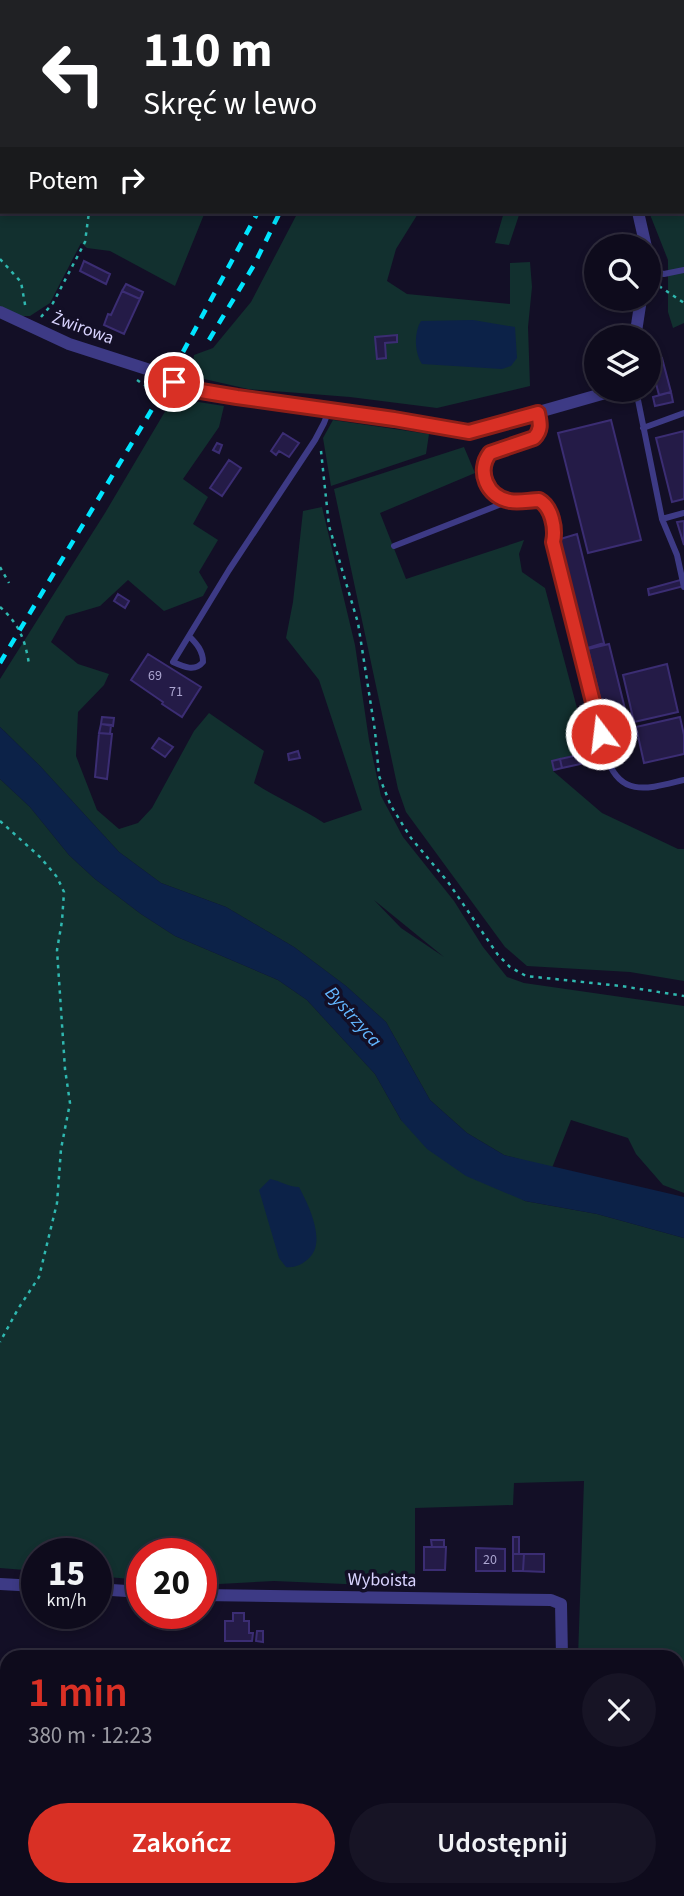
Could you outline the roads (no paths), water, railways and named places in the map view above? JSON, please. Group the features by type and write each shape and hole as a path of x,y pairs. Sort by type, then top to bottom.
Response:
{"street":[{"path":"638,214 643,234"},
{"name":"Żwirowa","path":"0,312 69,344 156,372"},
{"path":"174,382 201,391 469,432 584,399"},
{"path":"0,1584 21,1585"},
{"name":"Wyboista","path":"217,1595 551,1600 561,1604 562,1650"}],"lane":[{"path":"661,273 684,270"},
{"path":"638,402 662,519 677,555 684,587"},
{"path":"189,636 204,656 200,667 192,668 173,662 189,636 236,560 315,440 328,410"},
{"path":"643,428 684,412"},
{"path":"509,501 500,498 488,487 484,464 490,453 534,438 539,432 538,413"},
{"path":"394,546 509,501 539,500 547,507 556,532 553,542 573,626 607,758 615,776 622,783 643,788 684,780"},
{"path":"662,519 684,513"}],"water":[{"path":"473,320 515,327 517,358 511,366 502,369 422,364 417,354 416,342 421,321"},
{"name":"Bystrzyca","path":"0,727 119,852 161,883 226,907 294,947 346,986 386,1022 430,1100 467,1133 504,1155 684,1197 684,1238 597,1214 525,1201 466,1176 427,1149 401,1120 375,1074 307,1000 278,980 175,936 95,879 69,855 30,807 0,779"},
{"path":"270,1179 299,1187 315,1225 316,1245 313,1253 297,1266 286,1267 279,1258 259,1190"}],"tunnel":[{"path":"156,372 174,382"}],"railway":[{"path":"0,663 154,406 257,214"},
{"path":"209,340 254,265 279,214"}]}
